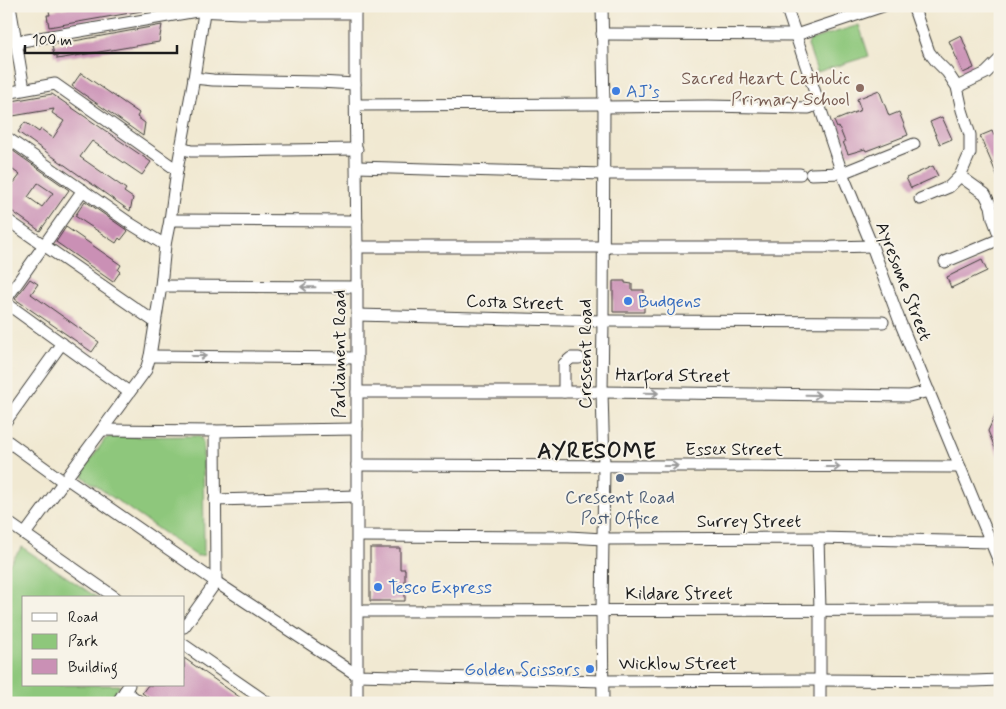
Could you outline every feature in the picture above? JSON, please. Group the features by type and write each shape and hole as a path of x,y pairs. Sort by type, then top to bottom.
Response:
{"street":[{"path":"10,6 10,28 16,42 24,89"},
{"name":"Crescent Road","path":"602,6 604,106 602,392 604,466 603,703"},
{"name":"Ayresome Street","path":"786,6 842,173 900,322 1000,564"},
{"path":"913,6 929,52 947,72 957,87 970,135 970,153 960,176 950,187 920,200"},
{"path":"602,34 796,34 878,7"},
{"path":"16,42 205,8 221,12 355,10"},
{"path":"25,534 146,370 161,286 164,245 170,220 205,8"},
{"name":"Parliament Road","path":"355,10 357,149 357,703"},
{"path":"957,87 986,73 1000,59"},
{"path":"194,78 355,84"},
{"path":"6,93 55,84 177,170"},
{"path":"356,105 809,108 819,104"},
{"path":"6,137 164,245"},
{"path":"357,167 603,174 842,173 914,144"},
{"path":"181,148 191,151 357,149"},
{"path":"945,262 1000,238 991,206 985,194 960,176"},
{"path":"6,299 82,190"},
{"path":"6,219 155,322"},
{"path":"170,220 357,221"},
{"path":"357,247 872,246"},
{"path":"161,286 357,288"},
{"path":"6,303 129,392"},
{"name":"Costa Street","path":"357,315 603,322 883,322"},
{"path":"6,420 62,343"},
{"path":"150,356 357,358"},
{"path":"564,392 564,364 571,358 579,358"},
{"name":"Harford Street","path":"357,392 602,392 909,396 929,391"},
{"path":"102,430 357,429"},
{"path":"185,626 216,582 215,431"},
{"path":"6,440 357,675"},
{"name":"Essex Street","path":"357,465 960,467"},
{"path":"215,500 357,496"},
{"path":"6,521 113,596"},
{"name":"Surrey Street","path":"358,536 818,538 991,542"},
{"path":"818,538 820,703"},
{"name":"Kildare Street","path":"358,611 1000,610"},
{"path":"185,646 268,703"},
{"name":"Wicklow Street","path":"357,675 603,681 1000,680"},
{"path":"117,703 127,688 141,703"}],"green space":[{"path":"859,25 869,56 817,72 808,45 810,40"},
{"path":"197,436 203,442 204,555 197,556 83,477 84,470 105,439 110,437"},
{"path":"22,547 95,596 22,596 22,686 119,686 108,703 6,703 6,568"}],"building":[{"path":"77,6 142,6 142,11 49,27 47,15 50,15 49,11"},
{"path":"162,25 159,42 57,59 57,55 54,56 52,45"},
{"path":"961,35 974,68 963,73 949,41"},
{"path":"81,73 139,113 137,117 145,123 143,136 72,86"},
{"path":"879,90 889,116 899,112 908,135 866,151 865,149 848,154 839,127 837,128 834,121 861,110 857,99"},
{"path":"52,94 151,162 142,175 92,141 80,157 126,189 124,192 133,198 130,211 18,132 25,122 39,132 41,129 53,138 64,121 52,113 54,109 7,117 6,102"},
{"path":"942,117 952,139 940,144 930,122"},
{"path":"992,131 1000,149 1000,182 980,136"},
{"path":"6,146 69,190 40,231 6,207 6,186 10,188 20,175 6,165","holes":["38,183 53,193 42,207 28,197"]},
{"path":"933,166 938,176 911,188 906,178"},
{"path":"85,201 128,231 121,240 119,238 116,243 75,216"},
{"path":"66,227 121,265 118,270 120,272 113,282 56,242"},
{"path":"982,260 987,271 951,288 947,277"},
{"path":"30,279 38,284 31,294 99,342 92,352 15,299"},
{"name":"Budgens","path":"613,281 625,281 625,283 632,284 632,290 644,290 644,312 613,312"},
{"path":"1000,404 1000,427 998,431 1000,435 1000,460 988,431"},
{"path":"370,548 400,548 400,569 405,569 405,601 370,601"},
{"path":"185,659 248,703 156,703 142,693 147,686 185,686"}],"place":[{"name":"Sacred Heart Catholic Primary School","path":"860,88"},
{"name":"AJ’s","path":"616,91"},
{"name":"Budgens","path":"628,301"},
{"name":"Crescent Road Post Office","path":"620,478"},
{"name":"Tesco Express","path":"378,587"},
{"name":"Golden Scissors","path":"590,669"}],"district":[{"name":"AYRESOME","path":"597,450"}]}
